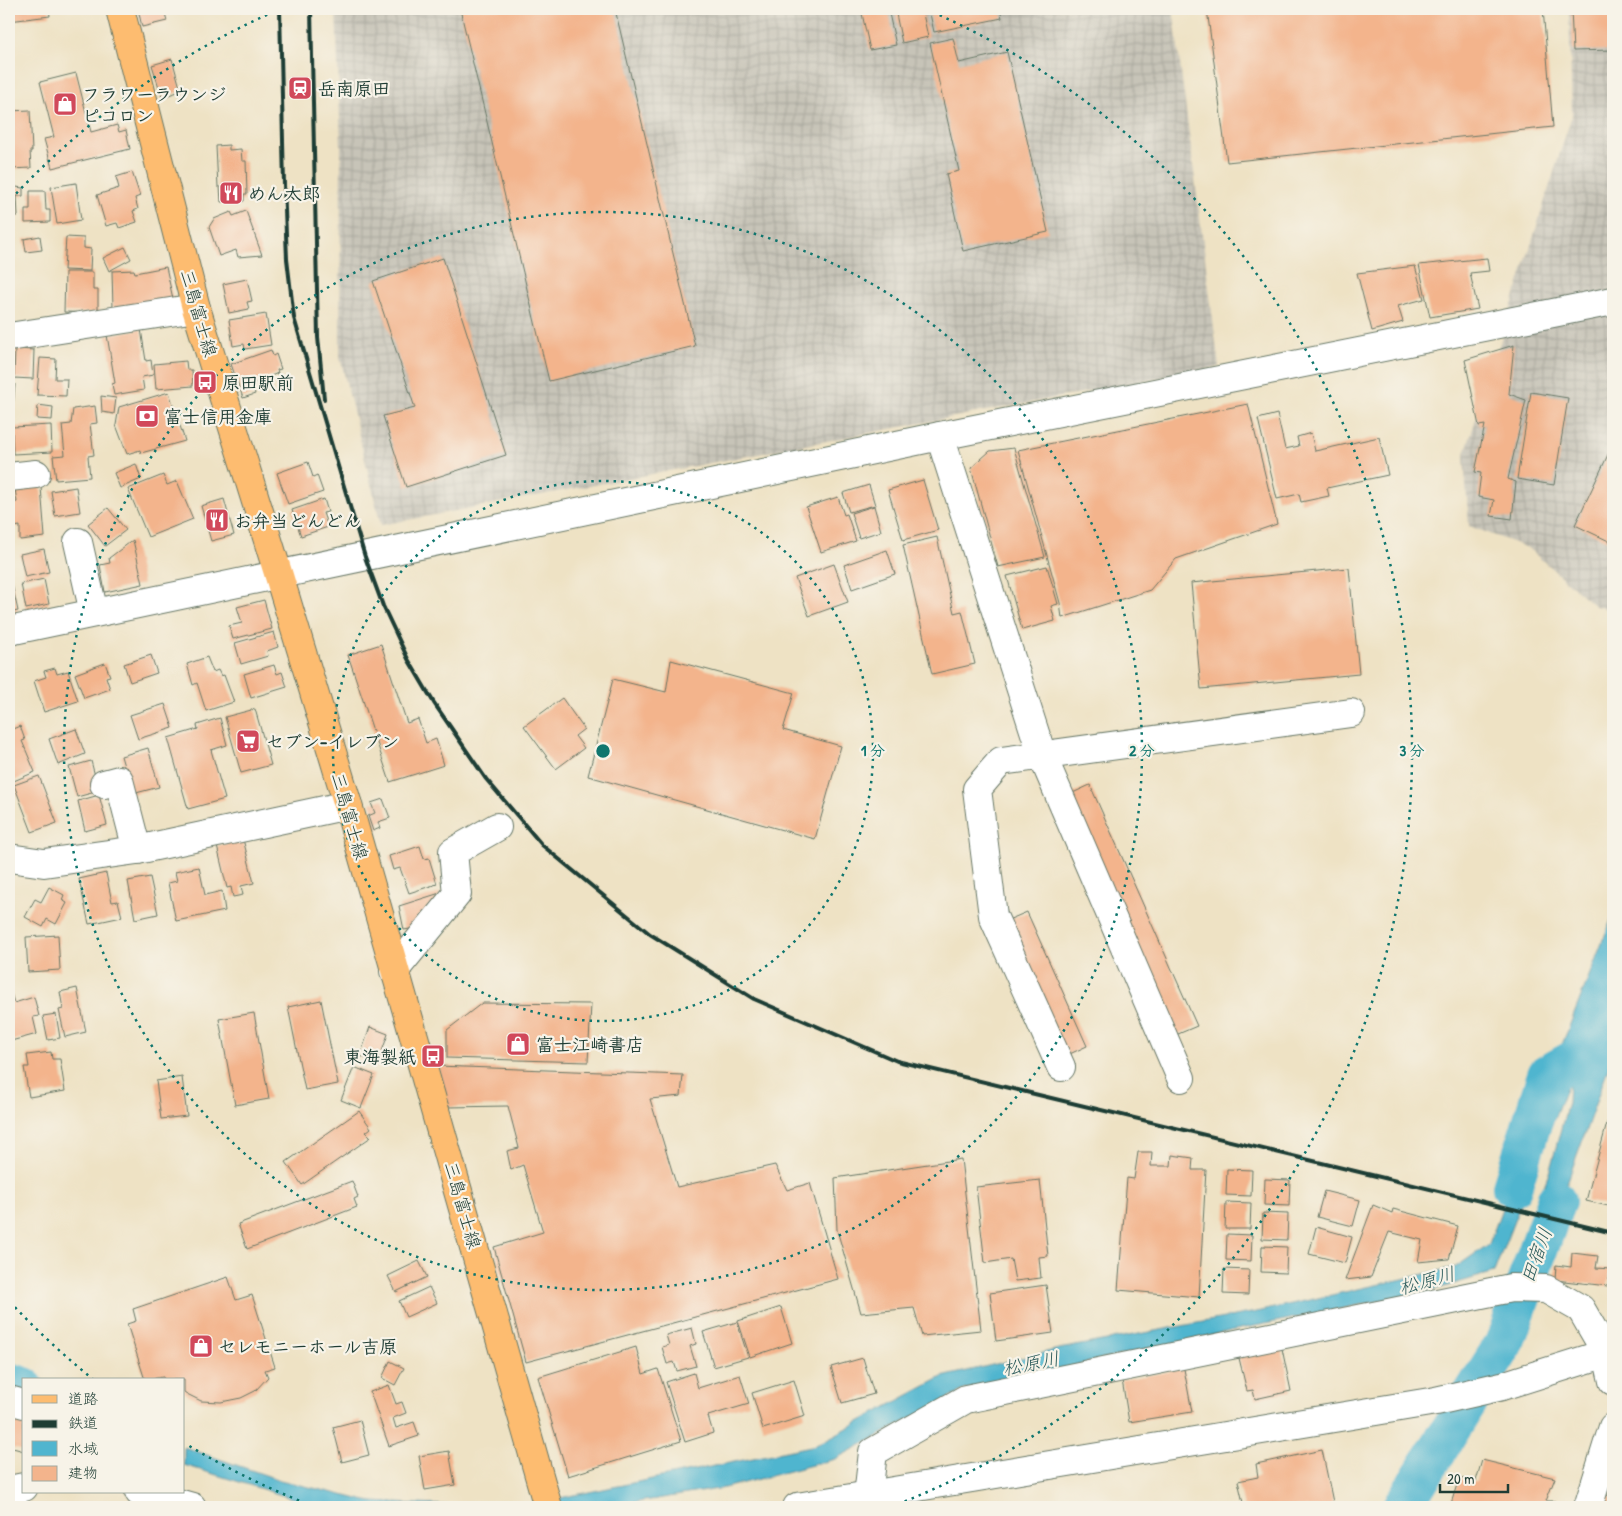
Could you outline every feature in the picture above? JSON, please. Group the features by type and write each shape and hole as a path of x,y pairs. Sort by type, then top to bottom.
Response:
{"main road":[{"name":"三島富士線","path":"120,9 196,308 280,576 348,805 547,1503"}],"street":[{"path":"9,631 280,576 940,436 1613,301"},
{"path":"9,337 196,308"},
{"path":"940,436 1042,755 1182,1078"},
{"path":"9,477 36,474"},
{"path":"78,542 94,613"},
{"path":"1062,1067 992,916 977,789 1001,761 1351,713"},
{"path":"104,784 119,780 137,850"},
{"path":"9,858 44,863 137,850 348,805"},
{"path":"394,971 457,894 453,852 497,827"},
{"path":"868,1496 873,1452 966,1399 1511,1288 1546,1288 1581,1309 1610,1352 1613,1380"},
{"path":"803,1507 1449,1398 1502,1386 1610,1352"},
{"path":"9,1400 22,1403"},
{"path":"1588,1507 1613,1427"},
{"path":"9,1490 22,1487"},
{"path":"147,1494 192,1507"}],"shaded area":[{"path":"336,9 1173,9 1219,367 381,525 340,357 341,146"},
{"path":"1569,9 1613,9 1613,610 1595,606 1528,548 1469,526 1464,457 1572,115"}],"water":[{"path":"1613,915 1613,1054 1545,1245 1510,1276 1549,1173 1568,1103 1569,1081 1494,1272 1434,1290 1230,1331 964,1390 835,1459 724,1488 607,1507 321,1507 185,1465 185,1447 280,1480 371,1502 462,1506 531,1504 816,1445 942,1377 1059,1349 1256,1312 1456,1267 1489,1244 1558,1055"},
{"path":"1406,1480 1421,1490 1413,1507 1390,1507"}],"building":[{"path":"9,9 49,9 50,16 9,21"},
{"path":"138,9 164,9 167,21 142,27"},
{"path":"460,9 615,9 695,346 549,381"},
{"path":"861,9 888,9 896,45 870,50"},
{"path":"895,9 922,9 928,37 902,43"},
{"path":"929,9 1000,9 1002,18 934,32"},
{"path":"1207,9 1543,9 1553,127 1227,162"},
{"path":"1571,9 1613,9 1613,50 1573,51"},
{"path":"953,38 959,63 1007,52 1048,232 963,251 946,174 959,171 930,43"},
{"path":"172,59 181,91 162,97 152,65"},
{"name":"フラワーラウンジ ピコロン","path":"76,73 91,132 117,125 119,132 126,130 130,149 52,168 44,139 54,137 40,82"},
{"path":"30,110 31,168 10,169 9,111"},
{"path":"229,145 229,150 241,149 242,161 246,161 247,194 244,194 244,201 221,202 220,187 218,187 216,146"},
{"path":"132,172 140,196 135,198 138,209 133,211 137,222 119,228 117,223 106,226 97,195 119,188 116,177"},
{"path":"76,183 81,220 57,224 51,187"},
{"path":"9,186 23,188 23,196 17,196 18,216 9,216"},
{"path":"30,191 45,191 46,210 50,210 50,222 25,223 25,209 30,209"},
{"path":"246,211 262,255 238,257 236,250 219,256 209,227 214,219 231,212 233,216"},
{"path":"40,236 42,250 26,252 24,239"},
{"path":"66,237 84,238 84,248 91,249 90,271 64,270"},
{"path":"125,247 131,259 109,271 103,258"},
{"path":"443,258 506,455 406,487 383,416 415,408 373,281"},
{"path":"1487,258 1489,271 1470,273 1478,309 1430,317 1419,265"},
{"path":"1415,266 1424,299 1398,306 1403,322 1372,331 1357,273"},
{"path":"166,267 173,299 113,308 112,271 134,270 135,273"},
{"path":"65,272 93,272 93,290 98,290 98,313 64,312"},
{"path":"247,279 252,301 247,302 249,309 229,313 223,284"},
{"path":"266,314 271,345 245,349 244,344 233,346 229,320"},
{"path":"141,329 146,361 151,360 153,375 142,377 144,390 114,395 112,384 115,383 107,335"},
{"path":"1514,345 1509,394 1526,400 1508,479 1516,482 1512,519 1491,516 1494,500 1478,497 1481,473 1475,472 1485,425 1479,426 1465,360"},
{"path":"15,349 34,350 33,379 14,378"},
{"path":"271,350 273,356 276,354 281,369 277,370 278,373 252,384 255,394 243,398 231,364"},
{"path":"40,358 56,359 55,379 67,379 66,396 37,395"},
{"path":"186,361 187,370 192,370 193,386 156,389 154,364"},
{"path":"9,384 15,384 12,421 9,421"},
{"name":"富士信用金庫","path":"169,392 185,441 141,453 140,450 127,454 116,425 119,407"},
{"path":"1531,392 1568,398 1554,485 1517,479"},
{"path":"101,396 116,398 114,414 102,412"},
{"path":"1248,404 1277,524 1176,559 1150,590 1062,618 1060,603 1018,450"},
{"path":"38,405 53,407 52,420 37,419"},
{"path":"95,406 97,423 90,424 94,455 88,456 90,477 56,480 53,456 65,455 62,425 71,424 73,409"},
{"path":"1277,414 1285,449 1299,446 1297,437 1311,433 1315,451 1379,437 1388,475 1327,488 1329,496 1301,502 1299,494 1277,499 1258,419"},
{"path":"51,425 52,452 13,454 12,427"},
{"path":"1613,444 1613,543 1575,525"},
{"path":"1014,448 1045,557 998,567 971,468 990,451"},
{"path":"308,462 313,477 317,475 323,492 288,504 277,473"},
{"path":"136,464 141,479 120,488 114,473"},
{"path":"163,475 167,485 177,481 193,519 148,537 128,489"},
{"path":"923,480 938,530 903,540 888,490"},
{"path":"869,485 875,505 849,512 843,493"},
{"path":"41,487 45,537 20,540 20,526 14,527 12,503 17,502 15,489"},
{"path":"76,487 80,512 55,516 51,491"},
{"path":"838,497 844,515 847,514 856,541 821,552 806,507"},
{"name":"お弁当どんどん","path":"224,499 234,535 211,541 201,506"},
{"path":"324,499 328,512 323,513 328,527 301,536 292,510"},
{"path":"874,506 881,531 859,538 851,513"},
{"path":"108,508 126,530 105,546 88,524"},
{"path":"937,537 954,613 962,611 975,664 932,674 903,545"},
{"path":"133,540 143,584 105,592 100,565 110,563 109,558"},
{"path":"44,549 49,572 25,577 20,554"},
{"path":"887,550 895,574 852,589 844,565"},
{"path":"834,564 848,602 809,616 795,578"},
{"path":"1047,566 1058,604 1051,606 1055,621 1022,630 1007,576"},
{"path":"1349,568 1359,674 1201,689 1191,583"},
{"path":"44,579 49,604 26,609 21,584"},
{"path":"12,584 18,611 9,613 9,585"},
{"path":"264,600 272,629 233,639 229,626 242,623 237,607"},
{"path":"274,632 278,647 267,651 268,656 241,664 235,643"},
{"path":"381,644 407,723 418,719 426,743 436,739 444,765 390,782 348,655"},
{"path":"151,655 157,673 130,682 124,664"},
{"path":"207,657 213,672 218,670 221,676 224,675 234,702 206,711 197,683 193,685 187,664"},
{"path":"671,660 794,693 783,730 841,746 815,839 588,776 613,679 666,692"},
{"path":"105,663 110,676 106,677 110,689 84,698 75,674"},
{"path":"274,665 277,674 282,672 287,687 251,698 244,674"},
{"path":"55,668 57,674 68,671 78,701 44,712 34,681 46,677 44,671"},
{"path":"562,698 584,729 575,736 584,748 556,769 524,726"},
{"path":"165,704 173,728 138,739 130,715"},
{"name":"セブン-イレブン","path":"255,709 271,765 241,773 225,717"},
{"path":"220,718 227,745 211,750 225,799 188,809 168,738 198,729 197,725"},
{"path":"9,726 10,730 20,726 25,740 22,741 35,772 9,783"},
{"path":"76,729 85,754 58,765 49,739"},
{"path":"148,748 159,787 132,794 121,756"},
{"path":"91,761 99,791 77,797 69,767"},
{"path":"39,776 57,823 32,832 14,785"},
{"path":"1090,785 1197,1026 1171,1037 1064,797"},
{"path":"99,795 107,825 85,831 78,801"},
{"path":"383,799 390,818 378,822 380,828 373,831 368,816 375,813 371,803"},
{"path":"243,839 254,883 241,886 243,895 233,897 231,887 227,888 217,846"},
{"path":"420,846 424,859 429,858 437,884 409,893 400,868 393,870 389,856"},
{"path":"199,867 205,895 222,891 225,911 176,921 168,883 177,881 175,872"},
{"path":"106,873 112,902 118,901 122,917 89,924 79,879"},
{"path":"150,877 158,914 135,919 128,881"},
{"path":"49,887 64,895 62,900 67,903 56,924 47,919 43,927 25,917 35,899 41,902"},
{"path":"440,893 436,910 421,927 404,930 399,906"},
{"path":"1027,912 1087,1046 1061,1058 1001,923"},
{"path":"58,935 60,970 28,972 26,937"},
{"path":"77,988 86,1032 65,1037 59,1010 63,1009 60,992"},
{"path":"9,993 11,993 14,1003 34,997 39,1016 33,1017 37,1034 11,1041 9,1033"},
{"path":"321,1000 338,1084 305,1090 288,1007"},
{"name":"富士江崎書店","path":"482,1003 591,1004 588,1062 447,1058 447,1030"},
{"path":"254,1013 269,1099 235,1105 219,1019"},
{"path":"56,1014 60,1038 48,1040 43,1016"},
{"path":"370,1027 388,1034 378,1063 360,1056"},
{"path":"51,1052 52,1059 60,1059 65,1091 29,1097 24,1067 29,1067 27,1055"},
{"path":"437,1066 683,1075 681,1096 650,1099 677,1187 775,1165 787,1190 810,1183 838,1279 526,1362 494,1247 543,1232 523,1165 511,1170 507,1151 519,1148 508,1106 448,1107"},
{"path":"354,1067 374,1075 361,1108 341,1100"},
{"path":"182,1077 187,1116 161,1119 156,1081"},
{"path":"1613,1101 1613,1207 1586,1201"},
{"path":"359,1111 371,1128 366,1132 371,1137 302,1185 286,1162"},
{"path":"1138,1152 1152,1152 1151,1166 1171,1166 1172,1155 1193,1158 1192,1170 1206,1170 1199,1297 1118,1290 1127,1178 1134,1179"},
{"path":"961,1159 981,1330 922,1336 914,1308 861,1313 837,1230 835,1178"},
{"path":"1227,1169 1252,1170 1251,1196 1226,1195"},
{"path":"1265,1179 1290,1180 1289,1206 1264,1205"},
{"path":"1040,1180 1048,1256 1039,1257 1041,1278 1015,1281 1011,1259 985,1263 976,1187"},
{"path":"352,1181 358,1197 354,1199 357,1207 247,1249 238,1224"},
{"path":"1324,1191 1360,1200 1353,1226 1317,1217"},
{"path":"1226,1202 1251,1203 1250,1229 1225,1229"},
{"path":"1373,1205 1392,1213 1393,1209 1458,1226 1449,1259 1418,1262 1422,1240 1389,1232 1371,1277 1345,1280"},
{"path":"1263,1213 1288,1214 1287,1240 1262,1239"},
{"path":"1316,1227 1352,1237 1345,1263 1309,1254"},
{"path":"1227,1234 1252,1235 1251,1261 1226,1260"},
{"path":"1262,1246 1287,1247 1286,1273 1261,1272"},
{"path":"1572,1253 1598,1256 1596,1268 1610,1269 1608,1286 1555,1280 1556,1265 1571,1267"},
{"path":"419,1261 427,1277 396,1292 388,1276"},
{"path":"1224,1269 1249,1270 1248,1295 1223,1294"},
{"name":"セレモニーホール吉原","path":"228,1277 236,1300 252,1295 275,1367 265,1370 268,1377 255,1391 241,1398 221,1402 201,1401 185,1393 185,1378 144,1378 127,1324 136,1321 133,1309"},
{"path":"1046,1285 1053,1333 996,1341 990,1293"},
{"path":"429,1287 437,1303 406,1317 399,1301"},
{"path":"781,1307 792,1343 750,1357 738,1321"},
{"path":"737,1322 748,1357 714,1367 703,1332"},
{"path":"692,1328 696,1344 690,1346 696,1366 677,1371 674,1362 667,1364 662,1347 669,1345 666,1335"},
{"path":"1281,1344 1291,1391 1255,1399 1253,1390 1247,1391 1238,1354"},
{"path":"636,1347 643,1374 658,1369 681,1441 568,1476 538,1377"},
{"path":"863,1358 874,1394 842,1403 831,1367"},
{"path":"390,1361 404,1368 395,1385 382,1378"},
{"path":"1184,1369 1192,1412 1129,1422 1122,1380"},
{"path":"694,1373 698,1388 740,1375 749,1404 708,1416 713,1433 685,1442 666,1382"},
{"path":"794,1380 805,1416 763,1429 752,1393"},
{"path":"389,1385 396,1404 402,1402 406,1413 393,1418 396,1428 414,1422 419,1436 389,1446 370,1392"},
{"path":"9,1413 22,1416 22,1450 9,1447"},
{"path":"360,1420 369,1455 342,1462 333,1427"},
{"path":"1322,1450 1334,1507 1244,1507 1238,1481 1258,1477 1256,1464"},
{"path":"449,1451 455,1485 425,1490 419,1456"},
{"path":"1482,1460 1555,1478 1546,1501 1555,1501 1553,1507 1450,1507 1459,1478 1476,1481"},
{"path":"1604,1494 1613,1497 1613,1507 1601,1507"}],"waterway":[{"name":"松原川","path":"1512,1187 1547,1075 1591,1050"},
{"name":"田宿川","path":"1402,1507 1504,1344 1556,1201"},
{"name":"松原川","path":"9,1382 22,1386"}],"railway":[{"path":"280,9 287,259 294,318 365,557 383,606 408,659 434,703 486,779 542,845 650,934 754,999 897,1061 1613,1233"},
{"path":"311,9 318,337 324,399"}],"place":[{"name":"岳南原田","path":"300,88"},
{"name":"フラワーラウンジ ピコロン","path":"65,104"},
{"name":"めん太郎","path":"231,193"},
{"name":"原田駅前","path":"205,382"},
{"name":"富士信用金庫","path":"147,416"},
{"name":"お弁当どんどん","path":"217,520"},
{"name":"セブン-イレブン","path":"248,741"},
{"name":"富士江崎書店","path":"518,1044"},
{"name":"東海製紙","path":"433,1056"},
{"name":"セレモニーホール吉原","path":"201,1346"}]}
